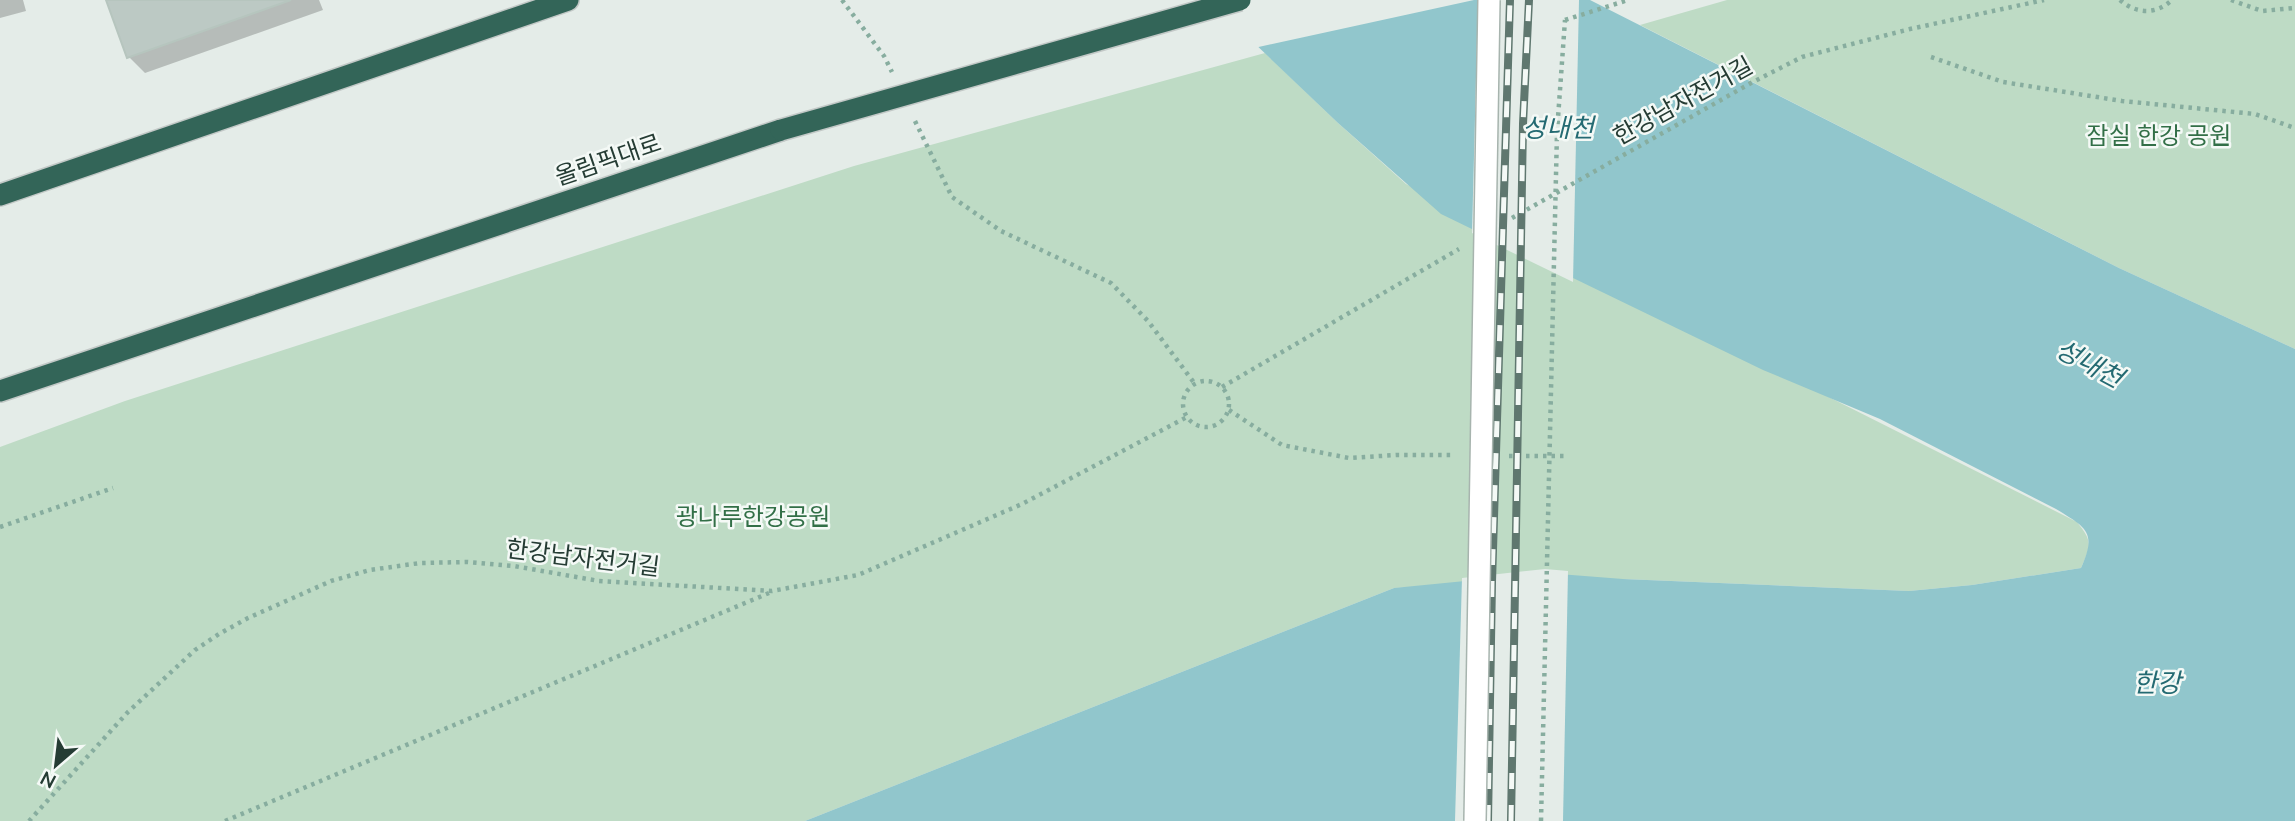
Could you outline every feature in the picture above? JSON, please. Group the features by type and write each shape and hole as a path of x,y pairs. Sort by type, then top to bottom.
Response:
{"highway":[{"path":"0,195 568,0"},
{"name":"올림픽대로","path":"0,391 781,130 1240,0"}],"street":[{"path":"1475,821 1489,0"}],"path":[{"path":"842,0 884,55 895,79"},
{"path":"1541,821 1557,132 1564,20 1628,0"},
{"name":"한강남자전거길","path":"1508,220 1802,57 1910,29 2044,0"},
{"path":"2120,0 2128,7 2149,12 2160,9 2172,0"},
{"path":"2231,0 2262,11 2295,8"},
{"path":"1931,57 2003,82 2122,101 2255,114 2295,128"},
{"path":"912,116 952,197 1001,231 1111,283 1148,321 1195,384"},
{"path":"1222,387 1461,248"},
{"path":"1209,381 1222,387 1229,398 1229,410 1220,423 1206,428 1192,423 1183,403 1185,395 1195,384 1209,381"},
{"path":"1229,410 1282,445 1349,458 1396,455 1462,456"},
{"name":"한강남자전거길","path":"29,821 128,712 195,650 248,618 331,581 370,570 420,563 467,562 514,566 598,581 772,592 858,575 1022,504 1187,417"},
{"path":"1502,456 1568,456 1550,455"},
{"path":"0,527 113,488"},
{"path":"225,821 772,592"}],"green space":[{"name":"잠실 한강 공원","path":"1727,0 2295,0 2295,349 2119,268 1640,25"},
{"name":"광나루한강공원","path":"1265,53 1406,184 2077,522 2086,534 2089,544 2081,568 1972,585 1909,591 1623,579 1394,588 805,821 0,821 0,447 125,401 854,166"}],"water":[{"path":"1209,0 1590,0 2119,268 2295,349 2295,821 805,821 1394,588 1546,573 1623,579 1909,591 1972,585 2081,568 2088,546 2086,532 2056,509 1880,419 1763,370 1441,214 1338,123"}],"pier":[{"path":"1206,0 1474,0 1254,48"},
{"path":"1478,0 1579,0 1573,282 1472,233"},
{"path":"1545,569 1568,571 1563,821 1455,821 1462,578"}],"building":[{"path":"106,0 291,0 127,58"}],"railway":[{"path":"1488,821 1492,582 1510,0"},
{"path":"1511,821 1523,124 1529,0"}],"water label":[{"name":"성내천","path":"1558,128"},
{"name":"성내천","path":"2089,364"},
{"name":"한강","path":"2157,683"}]}
